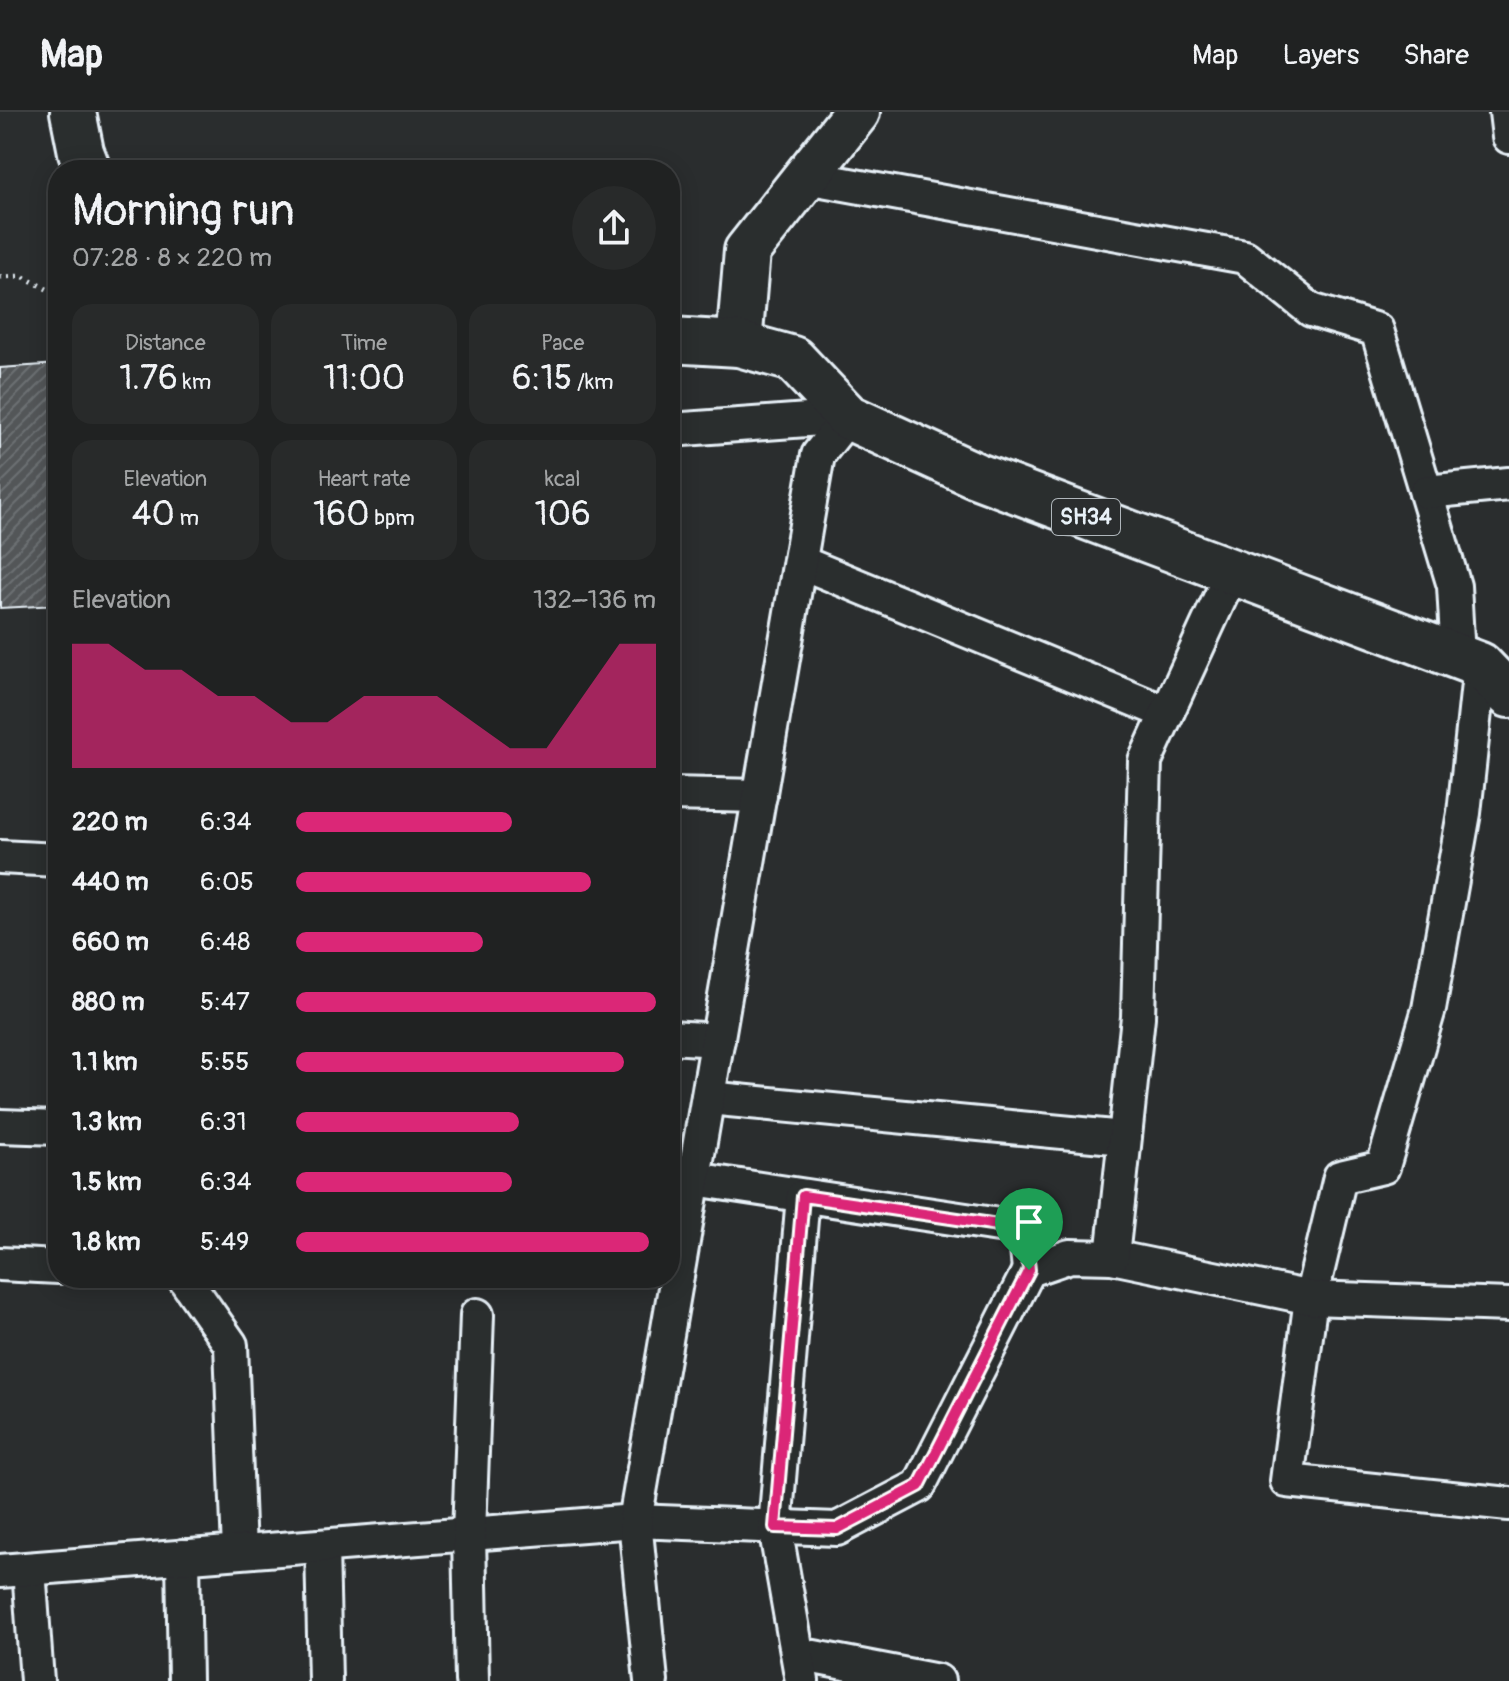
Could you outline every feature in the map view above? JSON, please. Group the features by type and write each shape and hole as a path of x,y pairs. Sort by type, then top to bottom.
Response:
{"main road":[{"path":"73,112 84,160"},
{"path":"739,344 747,251 857,112"},
{"name":"SH34","path":"680,341 739,344 793,359 848,417 975,475 1232,572 1483,673"}],"street":[{"path":"1506,112 1509,137"},
{"path":"806,177 1245,257 1311,310 1377,330 1483,673 1464,813 1429,1009 1383,1167 1340,1177 1311,1298 1287,1481 1509,1504"},
{"path":"680,429 848,417"},
{"path":"680,1260 818,455 848,417"},
{"path":"1426,492 1509,484"},
{"path":"800,562 1167,713"},
{"path":"1112,1257 1138,1017 1145,761 1232,572"},
{"path":"680,794 760,796"},
{"path":"0,857 48,859"},
{"path":"680,1038 718,1040"},
{"path":"708,1098 1124,1138"},
{"path":"0,1126 48,1128"},
{"path":"37,1681 14,1570 635,1521 837,1529 919,1486 1029,1270 1025,1229 694,1179"},
{"path":"803,1196 775,1527 800,1668 938,1681"},
{"path":"1029,1270 1070,1256 1112,1257 1311,1298 1509,1305"},
{"path":"0,1264 48,1266"},
{"path":"191,1288 231,1345 239,1552"},
{"path":"651,1681 635,1521 675,1288"},
{"path":"472,1681 469,1534 477,1315"},
{"path":"322,1546 325,1681"},
{"path":"183,1556 185,1681"}],"path":[{"path":"0,277 22,276 48,290"}],"building":[{"path":"48,365 48,606 0,608 0,368"}],"route":[{"path":"803,1196 1025,1229 1029,1270 919,1486 837,1529 775,1527 803,1196"}]}
